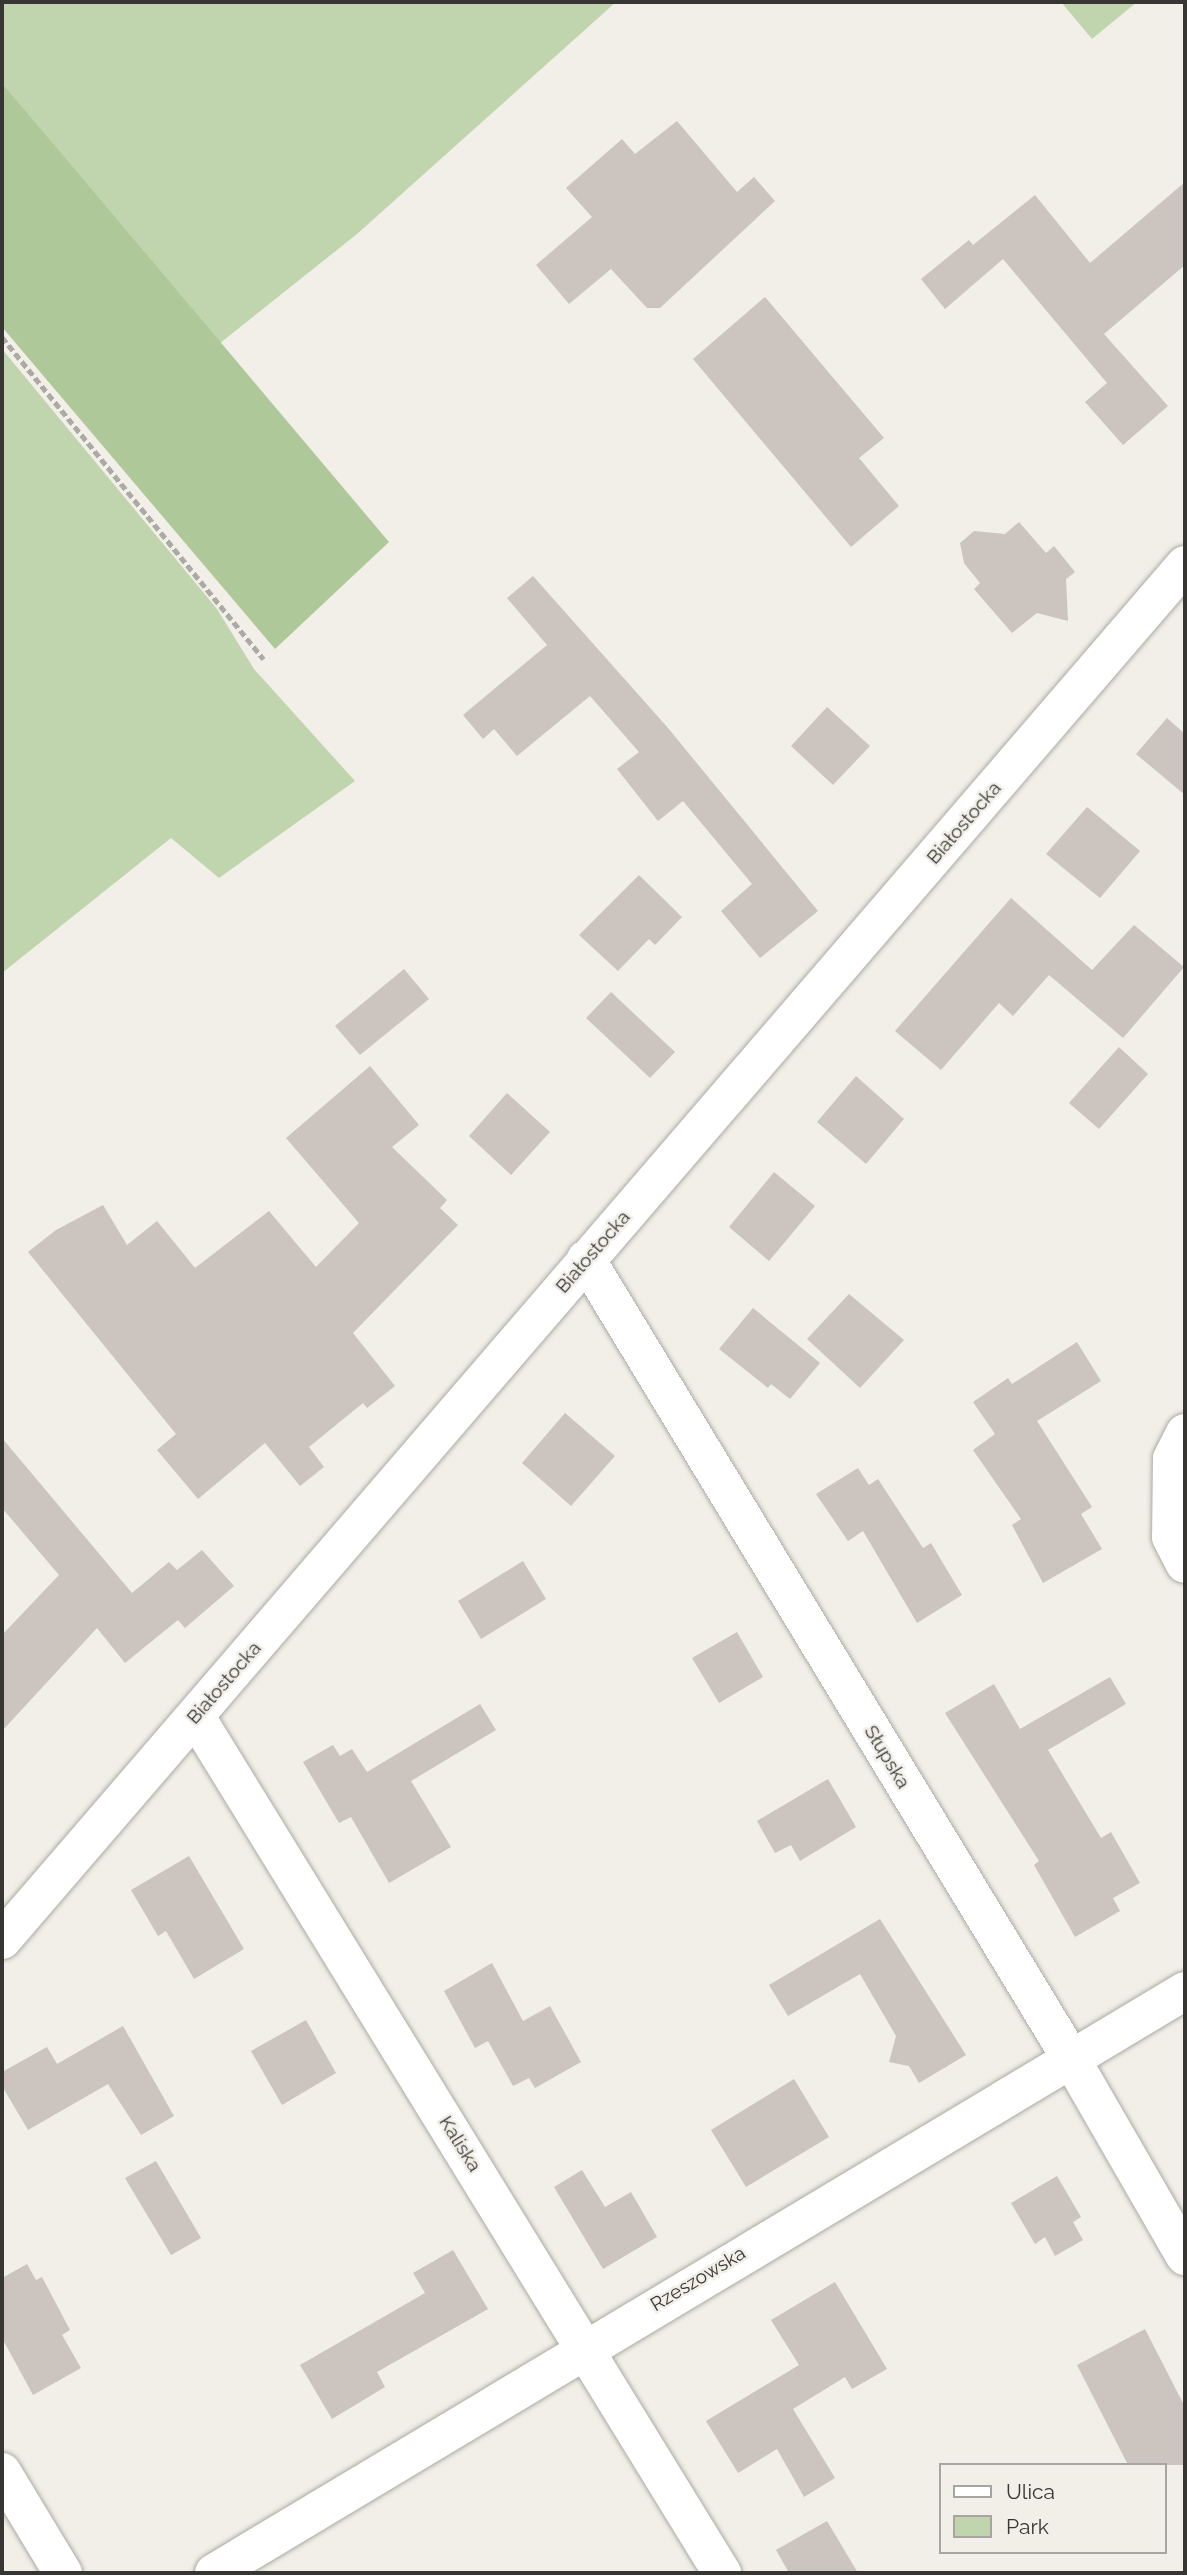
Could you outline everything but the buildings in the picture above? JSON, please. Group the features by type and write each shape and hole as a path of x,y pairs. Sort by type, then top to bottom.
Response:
{"street":[{"name":"Białostocka","path":"2,1940 1185,565"},
{"name":"Słupska","path":"586,1259 1070,2057 1185,2256"},
{"path":"1178,1550 1172,1459 1185,1433"},
{"name":"Kaliska","path":"196,1717 586,2347 722,2573"},
{"name":"Rzeszowska","path":"214,2573 586,2347 1185,1991"},
{"path":"2,2472 63,2573"}],"path":[{"path":"2,337 264,659"}],"green space":[{"path":"2,2 616,2 357,234 219,344 2,83"},
{"path":"1061,2 1137,2 1092,39"},
{"path":"2,83 389,542 275,649 2,327"},
{"path":"2,349 217,609 254,669 355,781 219,878 171,838 2,973"}]}
